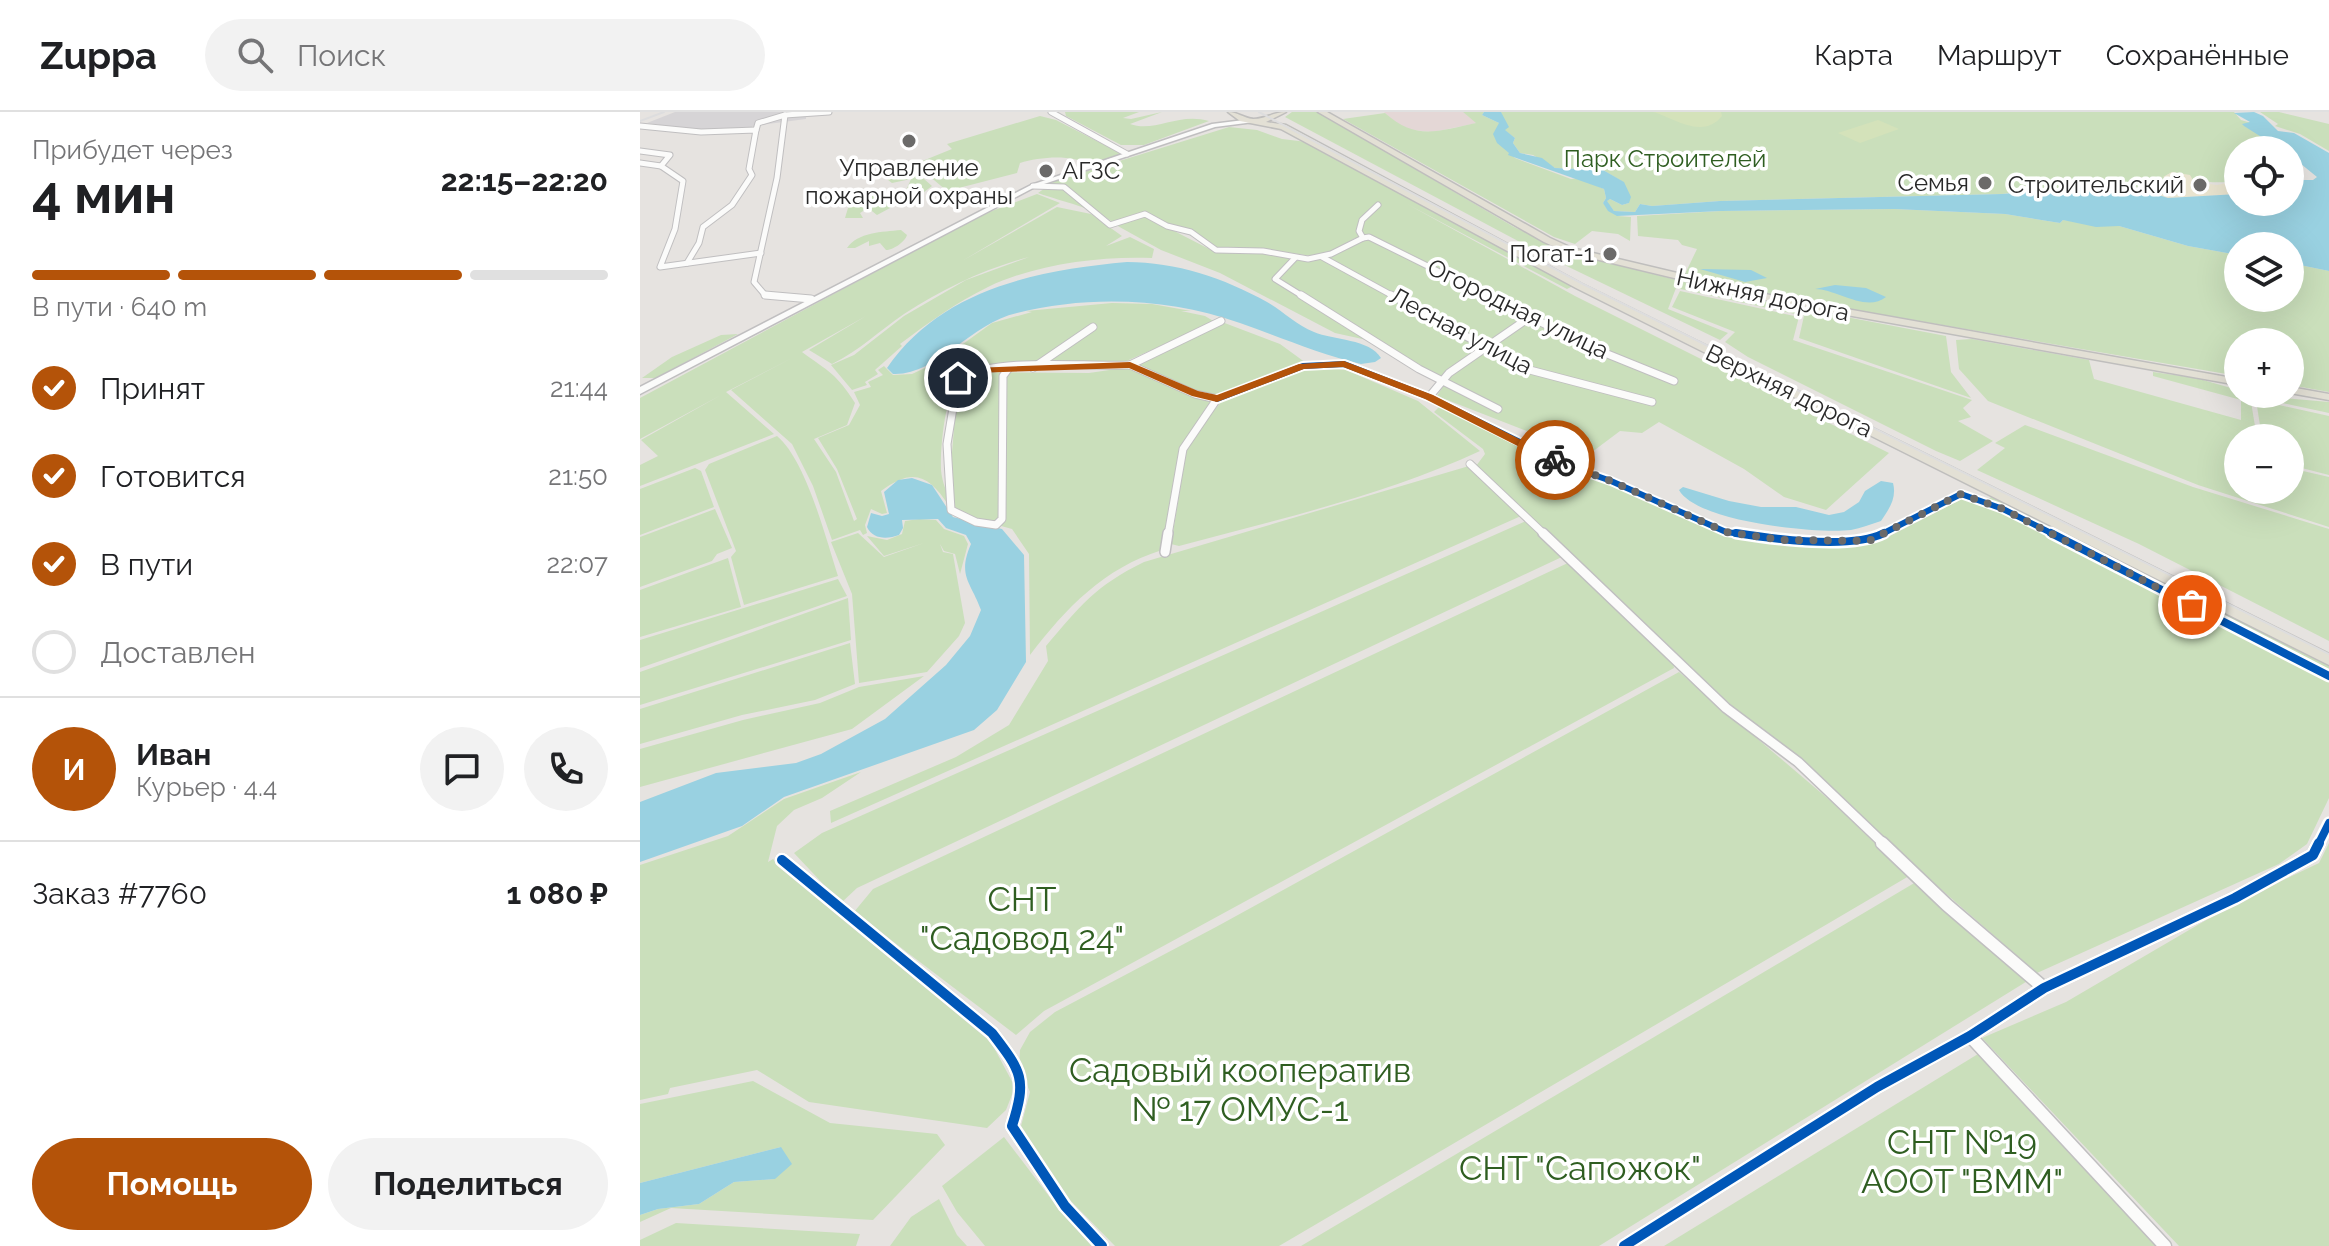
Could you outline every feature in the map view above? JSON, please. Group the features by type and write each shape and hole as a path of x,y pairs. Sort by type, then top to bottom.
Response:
{"main road":[{"path":"1214,125 1232,112"},
{"name":"Верхняя дорога","path":"1232,112 1240,119 1283,127 1579,286 2329,660"},
{"path":"640,391 811,299 1033,186 1214,125 1272,118 1282,112"},
{"name":"Нижняя дорога","path":"1322,112 1569,250 1774,299 2224,379"},
{"path":"2304,393 2329,397"}],"street":[{"path":"687,263 699,243 703,227 736,204 744,194 752,175 749,169 758,123 785,115 829,112"},
{"path":"1051,112 1127,154"},
{"path":"785,115 777,178 754,282 765,295 811,299"},
{"path":"640,126 701,132 756,130"},
{"path":"640,151 670,155 661,166"},
{"path":"640,163 661,166 683,181 675,229 660,267 761,253"},
{"path":"1033,186 1064,187 1110,225 1145,214 1167,226 1191,232 1216,250 1263,251 1295,258 1322,257 1363,238 1359,231 1362,220 1378,205"},
{"name":"Огородная улица","path":"1363,238 1369,237 1595,349 1674,381"},
{"name":"Лесная улица","path":"1322,257 1526,369 1652,402"},
{"path":"1295,258 1275,279 1443,382 1498,409"},
{"path":"1429,397 1449,373 1530,317"},
{"path":"1009,368 1003,376 1002,519 996,525 976,522 951,510 944,470 958,378 964,372 1009,368 1130,365 1221,321"},
{"path":"1033,368 1049,353 1086,334 1093,327"},
{"path":"1165,552 1183,449 1217,399 1262,379 1323,363 1344,364 1429,397 1566,465 1611,481 1726,532 1782,540 1869,541 1961,494 1988,502 2329,676"},
{"path":"1130,365 1195,394 1217,399"},
{"path":"1470,464 1726,708 1798,762 1947,905 2044,988"},
{"path":"1624,1246 1877,1087 1970,1036 2044,988 2235,898 2313,855 2329,823"},
{"path":"782,860 992,1033 1017,1072 1022,1100 1012,1126 1065,1206 1102,1246"},
{"path":"1970,1036 2165,1246"}],"shaded area":[{"path":"675,112 806,112 806,119 753,126 748,130 702,131 647,123"},
{"path":"1384,112 1463,112 1477,123 1433,132 1402,129"}],"green space":[{"path":"1065,112 1139,112 1123,118 1131,119 1162,112 1130,124 1139,126 1187,119 1209,121 1144,145 1121,145 1066,116"},
{"path":"1292,112 1318,112 1514,227 1567,252 1751,299 1946,336 1951,372 1971,398 1799,338 1804,316 1676,288 1668,309 1728,333 1720,340 1550,258 1285,117"},
{"path":"1463,112 1484,112 1482,115 1499,123 1499,142 1515,158 1571,179 1580,178 1604,189 1606,198 1603,203 1618,216 1631,217 1630,241 1618,234 1592,231 1575,244 1554,237 1343,119 1385,113 1407,128 1428,132 1476,123"},
{"name":"Парк Строителей","path":"1501,112 2234,112 2241,120 2251,123 2249,128 2261,136 2224,136 2224,182 2194,180 2172,172 2164,177 2174,183 2158,186 2151,181 2137,187 2054,188 2002,194 1640,204 1635,212 1614,211 1606,201 1610,199 1622,205 1629,203 1623,182 1603,170 1555,168 1533,155 1520,153 1513,143 1515,138 1504,130"},
{"path":"1653,112 1721,112 1722,116 1714,123 1696,127"},
{"path":"2260,112 2279,112 2329,124 2329,151 2300,134 2275,126 2278,124"},
{"path":"1040,116 1056,120 1122,154 1090,165 1065,158 1028,161 1020,163 1017,173 947,191 915,164 952,149 947,144"},
{"path":"1878,120 1899,129 1860,143 1838,133"},
{"path":"1229,127 1307,142 1573,286 1567,289 1407,204 1575,296 1889,453 1826,510 1784,497 1744,469 1659,422 1642,433 1620,431 1588,455 1437,396 1445,383 1385,344 1335,333 1220,273 1161,250 1116,225 1145,216 1217,253 1267,252 1297,261 1327,258 1365,238 1355,238 1329,253 1312,256 1264,249 1222,252 1149,214 1134,214 1114,223 1088,209 1038,193 1055,181"},
{"path":"907,168 932,186 912,201 905,193 911,179 892,183 878,172"},
{"path":"880,192 893,196 888,203 892,207 877,215 868,208 860,213 863,218 845,218 848,208"},
{"path":"1037,194 1060,203 962,261 1057,207 1091,214 1122,236 1106,246 1130,237 1154,249 1152,258 1111,258 1068,263 1026,272 988,287 954,306 900,344 902,346 875,370 878,374 865,382 867,385 852,390 831,365 854,355 904,316 965,281 904,314 832,364 809,350 866,316 802,352 837,379 855,403 847,425 814,439 836,472 854,521 857,519 837,469 818,438 849,425 860,405 854,392 871,387 868,382 883,375 878,370 884,366 893,375 912,374 938,362 992,323 1032,312 1026,311 1112,303 1152,304 1191,311 1181,311 1205,316 1215,322 1122,363 965,369 958,377 949,401 942,446 942,474 953,505 949,506 927,481 911,477 902,479 881,491 887,513 871,509 865,525 867,533 863,535 860,530 832,540 813,486 792,444 731,390 794,357 726,392 774,434 640,486 640,465 658,456 641,440 721,395 640,439 640,398 981,215","holes":["1029,257 968,279 1012,262"]},
{"path":"1894,209 2005,214 2060,223 2063,220 2119,226 2188,246 2224,252 2224,312 2304,312 2304,266 2329,271 2329,392 2304,388 2304,328 2224,328 2224,374 1785,298 1684,276 1697,249 1682,245 1678,240 1638,236 1637,216 1721,211"},
{"path":"901,230 907,235 906,238 892,249 886,250 880,243 869,246 869,241 855,248 847,248 864,236"},
{"path":"1680,291 1799,317 1793,340 1972,400 1963,408 1971,417 1958,421 1993,441 1960,461 1936,451 1748,357 1725,342 1735,332 1672,307"},
{"path":"1222,322 1280,344 1306,363 1224,395 1204,394 1135,365"},
{"path":"738,334 656,378 642,378 672,357 721,335"},
{"path":"1972,339 2089,360 2094,379 2241,420 2241,408 2252,408 2255,424 2224,424 2224,493 1988,401 1959,369 1956,340"},
{"path":"1130,367 1213,400 1180,448 1162,550 1122,567 1104,579 1072,606 1030,655 1029,554 1012,529 958,514 949,491 955,415 962,376 969,372 1089,373"},
{"path":"1298,370 1346,370 1418,401 1480,451 1407,481 1332,505 1179,546 1171,544 1187,447 1222,401 1259,383"},
{"path":"2153,372 2196,378 2224,386 2224,395 2153,376"},
{"path":"2304,400 2329,402 2329,413 2304,408"},
{"path":"1439,407 1469,419 1549,461 1728,536 1798,546 1876,543 1962,499 1983,502 2329,682 2329,798 2307,844 2279,864 2037,973 1683,664 1476,466 1485,454 1483,449 1434,412"},
{"path":"2257,408 2292,408 2329,416 2329,475 2304,469 2304,424 2260,424"},
{"path":"2025,425 2224,497 2224,504 2248,504 2329,529 2329,641 2139,544 1977,470 2005,448 1995,443"},
{"path":"777,436 787,447 806,481 838,576 744,605 731,557 736,551 705,470 709,464"},
{"path":"1469,466 1521,516 831,823 830,811 956,757 1009,725 1048,661 1046,646 1089,598 1127,571 1144,562"},
{"path":"695,468 701,471 714,507 640,535 640,489"},
{"path":"2304,471 2329,477 2329,527 2257,504 2304,504"},
{"path":"1993,495 2329,665 2329,674 1989,499"},
{"path":"715,509 732,548 717,554 712,561 640,587 640,537"},
{"path":"936,520 944,529 964,536 968,544 960,574 955,554 944,551 940,544 943,552 953,554 965,623 959,636 927,672 859,683 852,594 831,542 858,533 884,557 924,543 884,556 867,536 887,540 902,534 905,521"},
{"path":"1526,521 1564,556 857,888 841,903 794,853 822,833"},
{"path":"728,558 741,607 640,637 640,590"},
{"name":"СНТ \"Садовод 24\"","path":"1570,562 1673,662 1674,668 1044,1011 1016,1035 854,912 873,889"},
{"path":"838,579 847,596 640,668 640,640"},
{"path":"848,598 851,640 640,705 640,672"},
{"path":"850,643 855,684 815,700 742,715 640,744 640,709"},
{"name":"Садовый кооператив № 17 ОМУС-1","path":"1679,672 1833,803 1909,876 1279,1246 1115,1246 1066,1196 1021,1126 1030,1092 1019,1066 1020,1050 1030,1032 1055,1012"},
{"path":"924,676 852,729 640,787 640,749 743,720 820,703 859,687"},
{"path":"861,772 822,798 794,810 777,826 768,862 773,859 991,1042 1015,1087 1006,1110 987,1128 809,1102 757,1070 670,1088 668,1094 640,1100 640,865 728,836 784,799"},
{"path":"2329,843 2329,1246 2179,1246 1982,1038 2066,1002 2237,902 2319,863"},
{"name":"СНТ \"Сапожок\"","path":"1916,882 2029,980 1599,1246 1301,1246"},
{"name":"СНТ №19 АООТ \"ВММ\"","path":"1978,1054 2160,1246 1664,1246"},
{"path":"753,1081 830,1123 937,1134 945,1145 873,1220 671,1208 640,1222 640,1215 658,1209 699,1204 734,1182 775,1179 781,1147 640,1183 640,1104"},
{"path":"1004,1137 1052,1200 1093,1246 985,1246 957,1212 942,1186"},
{"path":"939,1199 957,1235 967,1246 890,1246 911,1217"},
{"path":"676,1223 860,1234 856,1246 640,1246 640,1240"}],"sand":[{"name":"Строительский","path":"2172,172 2190,175 2194,182 2224,184 2224,195 2168,198 2137,187 2151,181 2158,186 2173,183 2163,177"}],"water":[{"path":"1484,112 1501,112 1509,127 1505,130 1515,138 1513,143 1520,153 1542,158 1555,168 1603,170 1624,182 1631,197 1629,203 1622,205 1610,199 1607,201 1614,211 1635,212 1640,204 2002,194 2130,186 2168,198 2224,195 2224,216 2304,216 2304,180 2317,177 2304,166 2304,139 2329,153 2329,271 2304,266 2304,232 2224,232 2224,252 2188,246 2119,226 2096,227 2005,214 1894,209 1617,216 1608,211 1603,203 1606,198 1604,189 1508,155 1493,134 1499,123 1482,115"},
{"path":"2254,112 2263,116 2278,131 2299,136 2260,136 2242,124 2250,122 2234,113"},
{"path":"1127,262 1181,268 1217,279 1267,302 1307,329 1369,347 1381,358 1361,364 1185,308 1100,302 1072,303 1017,313 984,327 924,367 893,374 887,368 909,341 935,319 994,288 1060,271"},
{"path":"1700,269 1751,270 1767,278 1745,282"},
{"path":"1835,285 1866,288 1886,297 1861,302 1815,289"},
{"path":"912,478 932,485 953,517 1002,529 1024,555 1026,662 997,710 974,730 784,797 742,826 640,862 640,802 716,773 796,763 821,754 885,719 946,665 970,636 981,610 965,572 971,544 966,535 946,528 938,519 902,520 903,528 899,535 890,537 877,536 867,527 871,513 889,514 884,492 898,480"},
{"path":"1881,481 1893,483 1894,488 1893,498 1881,521 1851,530 1834,531 1786,528 1732,518 1690,501 1679,490 1683,487 1729,501 1761,507 1796,507 1829,515 1844,512 1859,502 1865,491"},
{"path":"781,1147 792,1164 775,1179 734,1182 699,1204 658,1209 640,1215 640,1183"}],"tram line":[{"path":"1259,112 1583,284 2329,654"}],"railway":[{"path":"640,121 664,112"}],"cycle path":[{"path":"1217,399 1303,366 1344,364 1429,397 1566,465 1611,481 1726,532 1782,540 1869,541 1961,494 2003,509 2329,676"},
{"path":"1624,1246 1877,1087 1970,1036 2044,988 2235,898 2313,855 2329,823"},
{"path":"782,860 992,1033 1014,1065 1021,1084 1021,1102 1012,1126 1065,1206 1102,1246"}],"way so far":[{"path":"1555,460 1726,532 1782,540 1869,541 1961,494 2003,509 2192,605"}],"place":[{"name":"Управление пожарной охраны","path":"909,141"},
{"name":"АГЗС","path":"1046,171"},
{"name":"Семья","path":"1985,183"},
{"name":"Строительский","path":"2200,185"},
{"name":"Погат-1","path":"1610,254"}],"route":[{"path":"958,378 964,372 973,370 1130,365 1195,394 1217,399 1262,379 1303,366 1344,364 1429,397 1555,460"}]}
